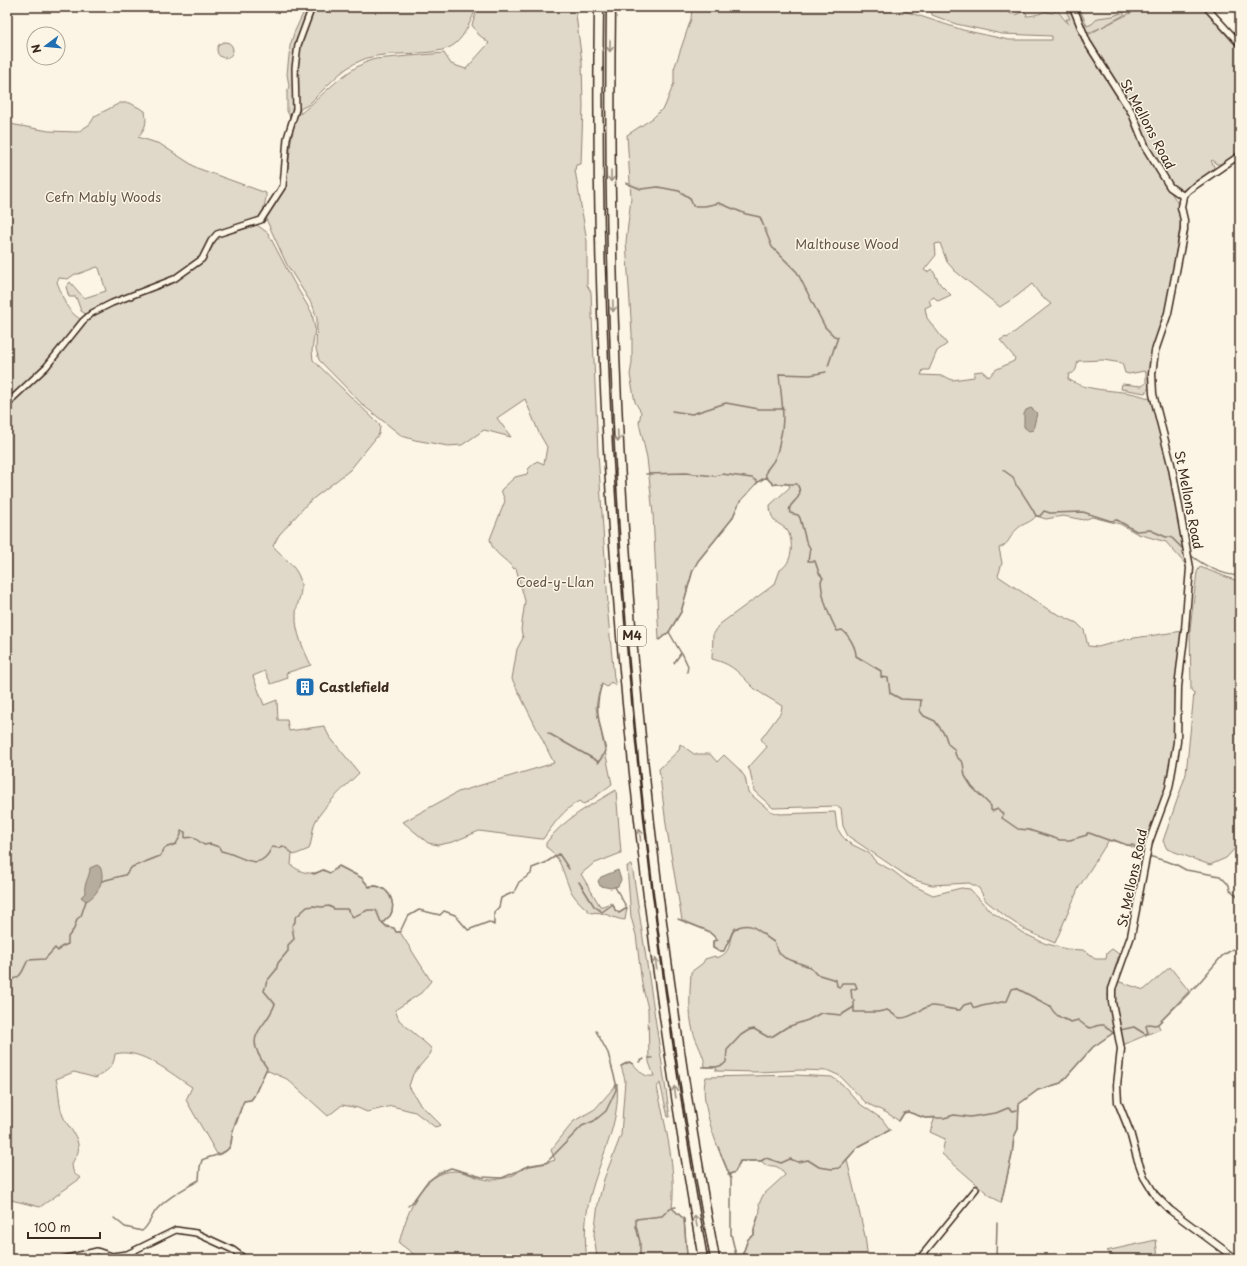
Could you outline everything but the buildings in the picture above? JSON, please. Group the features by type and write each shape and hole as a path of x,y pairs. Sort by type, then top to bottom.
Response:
{"highway":[{"name":"M4","path":"599,7 601,293 610,489 618,610 631,752 651,925 676,1097 703,1259"},
{"name":"M4","path":"611,7 610,97 613,302 621,489 629,600 648,796 662,920 692,1129 715,1259"}],"main road":[{"name":"St Mellons Road","path":"1073,7 1086,42 1132,113 1146,148 1170,187 1183,196 1181,207 1184,230 1168,313 1155,351 1152,374 1153,394 1172,468 1190,568 1186,629 1178,687 1177,736 1173,771 1169,788 1149,842 1131,936 1112,989 1112,1002 1121,1049 1116,1094 1144,1177 1156,1194 1170,1210 1236,1259"}],"street":[{"path":"7,406 14,397 46,367 83,321 92,313 112,303 174,279 202,260 211,241 217,234 261,220 283,186 288,138 296,109 295,68 298,45 312,7"},
{"path":"1206,7 1240,44"},
{"path":"1183,196 1189,190 1240,155"},
{"path":"920,1259 976,1189"},
{"path":"63,1259 97,1251 112,1256 127,1254 176,1230 196,1233 233,1250 245,1259"}],"shaded area":[{"path":"1008,7 1066,7 1073,26 1061,13 1046,11 1035,14 1015,14"},
{"path":"1075,7 1139,7 1087,34 1084,33"},
{"path":"1031,408 1037,413 1033,430 1029,431 1024,427 1024,414 1026,410"},
{"path":"97,865 102,871 100,886 94,895 86,901 81,897 85,893 90,868"},
{"path":"618,870 621,880 618,886 611,888 600,886 598,881 601,877"}],"green space":[{"name":"Coed-y-Llan","path":"306,7 477,7 465,32 455,44 447,49 424,53 384,55 362,60 347,68 333,80 308,105 300,109 300,114 345,75 355,68 375,59 444,53 451,64 466,69 489,43 478,34 472,25 478,7 575,7 582,62 583,107 581,164 576,165 575,170 587,241 587,285 591,292 598,453 607,605 616,686 611,682 607,687 602,684 596,708 612,784 588,802 583,804 579,801 573,805 559,818 543,839 479,831 453,842 438,845 428,843 403,822 458,792 554,763 512,679 517,649 523,638 521,630 525,601 516,568 514,569 496,552 490,539 505,501 501,490 515,477 527,474 529,468 537,461 544,464 547,447 539,433 525,399 497,418 511,437 484,430 462,445 448,446 402,436 364,406 319,360 316,349 317,319 313,306 287,265 266,219 280,195 287,174 291,138 296,120 291,119 287,111 287,92 289,86 287,74 290,46 294,33"},
{"name":"Malthouse Wood","path":"692,7 892,7 963,30 1009,40 1052,40 1052,36 1002,34 956,24 932,15 930,7 988,7 1001,9 1007,7 1009,13 1015,15 1024,11 1027,14 1026,16 1039,14 1044,11 1052,13 1057,10 1069,25 1066,19 1070,19 1065,8 1062,7 1079,7 1087,26 1092,24 1098,18 1113,16 1124,12 1124,15 1102,27 1143,7 1202,7 1233,43 1236,44 1240,51 1240,153 1222,164 1216,164 1213,160 1211,161 1214,166 1213,170 1180,192 1171,186 1147,146 1135,114 1088,42 1088,35 1100,28 1086,34 1081,28 1078,30 1079,35 1130,113 1140,142 1177,202 1181,222 1173,270 1176,270 1172,297 1155,352 1152,378 1149,388 1145,393 1121,389 1122,384 1142,386 1146,383 1146,373 1144,371 1129,374 1125,373 1122,363 1103,360 1078,361 1076,370 1074,373 1069,374 1068,379 1089,388 1144,396 1154,401 1172,468 1190,554 1190,566 1186,565 1166,542 1138,534 1120,524 1092,517 1084,520 1063,516 1046,519 1036,516 1017,529 1005,545 999,548 1002,563 998,576 1049,610 1077,623 1084,630 1088,646 1098,647 1127,639 1183,631 1174,692 1175,733 1169,779 1144,853 1127,845 1109,840 1079,887 1055,943 1027,931 1009,919 986,901 979,888 969,883 932,885 907,876 848,836 843,826 841,808 837,806 773,808 754,791 748,768 767,747 761,739 781,712 782,706 755,689 731,667 720,661 712,659 713,635 720,624 775,584 780,570 787,564 791,549 789,534 785,528 775,521 770,505 790,486 786,483 773,485 766,477 758,482 739,503 732,519 698,561 693,570 681,612 669,632 659,640 653,514 647,458 639,423 641,412 635,402 630,375 632,362 632,334 626,242 631,198 627,135 653,118 665,106 674,83 674,69 691,19","holes":["940,243 947,262 955,271 1000,307 1032,284 1041,296 1051,304 1007,338 1006,337 1000,340 1015,358 1014,361 995,370 989,377 982,371 974,372 974,377 952,380 944,376 921,375 923,370 929,370 937,351 947,344 927,318 925,308 931,305 929,300 934,297 938,301 951,295 940,284 932,269 927,272 924,270 936,255 935,244"]},
{"path":"225,42 232,47 233,50 228,57 225,58 218,53 217,50 222,43"},
{"name":"Cefn Mably Woods","path":"120,103 130,103 145,111 145,125 143,131 138,137 160,144 197,168 266,193 261,220 217,234 202,259 174,279 112,303 89,316 81,311 76,297 69,297 66,287 70,282 84,298 106,291 99,268 97,267 75,274 68,279 59,278 57,282 66,304 72,313 83,321 7,406 7,118 11,119 10,124 49,131 78,132 90,124 95,116"},
{"path":"257,225 268,233 293,281 312,313 315,329 312,351 313,360 379,424 380,427 379,434 350,470 309,502 279,535 273,546 292,565 300,579 301,589 296,611 296,621 300,641 311,665 286,673 288,678 271,684 265,671 253,676 264,705 277,700 278,720 287,720 289,731 324,726 329,736 359,773 322,812 314,825 309,849 294,855 292,853 291,865 307,873 315,873 323,870 330,873 339,866 362,878 369,886 381,887 386,890 392,900 392,911 390,916 383,923 384,925 394,928 396,932 400,932 431,981 421,993 395,1010 399,1020 431,1048 431,1053 413,1074 409,1086 419,1103 441,1125 435,1127 415,1112 392,1106 367,1112 358,1108 342,1105 328,1116 287,1079 266,1070 254,1096 251,1100 244,1101 237,1123 233,1129 230,1145 226,1150 217,1154 186,1100 192,1087 145,1058 135,1054 115,1054 111,1066 107,1071 96,1078 74,1072 56,1079 61,1111 78,1144 78,1153 72,1164 73,1171 81,1178 40,1207 7,1199 7,409 15,398 41,375 83,323 92,316 109,307 176,281 204,261 218,237"},
{"path":"1200,567 1240,582 1240,843 1226,858 1210,865 1167,849 1163,841 1186,774 1194,693 1191,690 1190,629 1197,572"},
{"path":"680,744 694,754 710,754 717,762 724,755 745,777 748,792 770,811 780,814 835,812 837,828 849,843 869,853 876,862 893,871 910,884 933,895 961,888 970,889 989,910 1023,933 1044,943 1066,949 1083,950 1095,959 1106,959 1107,953 1112,949 1119,954 1108,995 1115,1032 1093,1047 1061,1083 1038,1090 1019,1104 1018,1129 1014,1137 1012,1155 1001,1203 988,1194 942,1154 945,1139 930,1132 935,1117 925,1118 908,1112 904,1113 899,1121 887,1113 866,1103 840,1076 829,1071 716,1071 716,1067 705,1067 704,1058 694,1036 691,1024 691,972 703,963 705,959 715,956 716,958 722,956 728,949 732,934 739,927 732,932 724,951 719,951 713,948 713,941 718,940 708,931 682,920 666,824 659,769 679,750"},
{"path":"616,790 621,853 593,864 581,874 600,906 610,903 613,904 615,910 619,913 627,908 625,920 595,912 591,913 583,906 572,893 556,857 552,851 546,847 546,843 560,827 587,807"},
{"path":"632,865 670,1117 668,1117 660,1083 657,1087 672,1163 672,1208 684,1219 687,1255 690,1259 597,1259 594,1234 598,1204 604,1179 621,1135 625,1080 621,1066 629,1062 643,1074 654,1076 649,1062 648,1009 642,984 636,935 631,917 627,866"},
{"path":"1170,967 1189,991 1158,1024 1160,1029 1123,1045 1114,1005 1117,981 1144,990"},
{"path":"795,1075 832,1077 842,1084 860,1104 882,1119 890,1130 858,1147 847,1160 865,1236 868,1259 741,1259 748,1239 754,1235 754,1229 760,1211 759,1204 763,1195 785,1175 778,1167 767,1166 761,1161 741,1161 735,1172 729,1174 715,1140 707,1112 704,1087 706,1077"},
{"path":"617,1084 616,1113 613,1127 588,1205 586,1228 587,1259 420,1259 399,1243 406,1220 417,1196 424,1186 433,1178 444,1173 456,1171 487,1180 492,1180 513,1175 526,1166 555,1160 551,1150 574,1121 595,1109"},
{"path":"1156,1240 1158,1259 1120,1259 1106,1251"}],"waterway":[{"path":"626,183 641,189 658,187 679,191 690,198 693,206 705,206 719,203 746,214 760,217 772,247 797,272 825,327 834,336 838,337 828,366"},
{"path":"766,476 767,470 776,456 782,431 783,423 779,374 810,375 826,372"},
{"path":"672,411 692,414 726,403 759,409 784,409"},
{"path":"1003,470 1013,477 1016,485 1036,516 1040,516 1044,511 1050,513 1083,512 1111,521 1117,520 1136,531 1150,530 1166,537 1171,537 1185,551"},
{"path":"646,474 686,473 715,476 722,474 752,478 758,482"},
{"path":"659,640 669,632 681,612 693,570 698,561 732,519 739,503 758,482 766,477 773,484 797,484 800,494 791,506 790,513 798,515 800,518 806,541 810,548 808,561 815,561 819,573 823,578 821,581 824,600 837,631 842,630 850,638 856,656 881,671 881,677 888,678 890,693 901,699 921,700 920,711 924,716 935,721 945,735 948,744 954,749 956,756 963,763 965,776 972,787 991,806 991,810 993,811 998,809 1003,814 1002,818 1018,829 1029,830 1060,840 1070,840 1089,833 1111,841 1114,840 1126,845 1133,845 1144,853"},
{"path":"1189,554 1213,569 1226,574 1240,576"},
{"path":"669,632 681,653 674,663"},
{"path":"682,653 688,666 687,672"},
{"path":"598,763 606,751 598,717 599,693 602,684"},
{"path":"548,733 599,762"},
{"path":"102,881 125,875 132,867 160,856 165,848 176,844 181,835 181,831 185,832 185,838 193,837 204,845 210,844 219,847 221,851 249,861 255,862 261,860 267,856 272,847 279,848 283,846 291,852"},
{"path":"312,873 314,874 323,870 330,873 339,866 362,878 369,887 375,886 386,891 392,900 393,905 390,916 383,923 387,927 394,928 396,932 400,932 407,917 419,910 440,915 444,911 455,915 468,930 489,922 494,925 494,912 499,907 501,898 514,892 519,882 531,874 532,868 545,863 559,854 569,869"},
{"path":"1149,856 1175,864 1186,870 1220,876 1229,885 1230,890 1240,898"},
{"path":"579,882 594,906 602,912 613,904 615,910 619,913 627,908 615,887"},
{"path":"7,981 19,976 28,960 45,959 55,948 58,951 61,947 68,944 68,937 74,929 77,919 81,916 86,901"},
{"path":"114,1218 125,1227 142,1231 162,1204 199,1180 202,1160 224,1153 230,1147 233,1129 244,1101 251,1100 254,1096 267,1068 259,1056 255,1040 275,1004 264,991 267,981 276,970 278,963 288,951 288,945 294,939 292,926 295,922 295,918 307,907 329,906 334,909 347,909 353,917 368,910 376,910 381,922 383,923"},
{"path":"678,919 708,931 718,940 713,941 713,948 719,951 724,951 734,929 741,926 752,926 756,928 774,942 779,953 785,958 810,967 816,974 836,980 837,986 840,987 842,983 855,983 857,988 851,990 852,999 854,1000 854,1012 878,1012 887,1010 896,1017 904,1018 932,1006 960,1010 964,1005 971,1003 973,1007 976,1008 1007,1001 1012,989 1016,988 1050,1006 1056,1014 1064,1019 1071,1022 1078,1020 1090,1028 1104,1025 1113,1033 1115,1032"},
{"path":"1120,1030 1134,1027 1145,1034 1148,1033 1146,1026 1149,1024 1158,1024 1198,984 1222,956 1238,946 1236,941 1240,934"},
{"path":"702,1067 716,1067 723,1065 726,1062 727,1050 741,1035 749,1030 754,1029 768,1037 773,1036 787,1027 808,1020 821,1013 841,1015 854,1007"},
{"path":"408,1206 427,1182 439,1173 451,1168 482,1177 502,1178 529,1166 546,1163 582,1126 594,1121 606,1111 616,1090 616,1083 608,1053 596,1031"},
{"path":"1001,1203 1012,1155 1014,1137 1018,1129 1019,1104 1038,1090 1061,1083 1093,1047 1113,1033"},
{"path":"639,1062 644,1059"},
{"path":"621,1066 629,1062 633,1064"},
{"path":"899,1121 904,1113 908,1112 925,1118 944,1118 954,1115 970,1117 996,1113 1008,1108 1013,1111 1017,1110"},
{"path":"728,1175 735,1172 740,1161 761,1161 766,1158 781,1163 790,1159 798,1162 808,1160 819,1167 832,1169 839,1168 858,1147 890,1130"},
{"path":"718,1147 731,1179 731,1234 737,1259"},
{"path":"640,1259 640,1242 636,1219 662,1216 670,1208 676,1207"},
{"path":"673,1209 684,1219 687,1255 690,1259"},
{"path":"741,1259 748,1239 754,1235 754,1229 758,1217"},
{"path":"996,1259 997,1223"}],"place":[{"name":"Castlefield","path":"305,687"}]}
